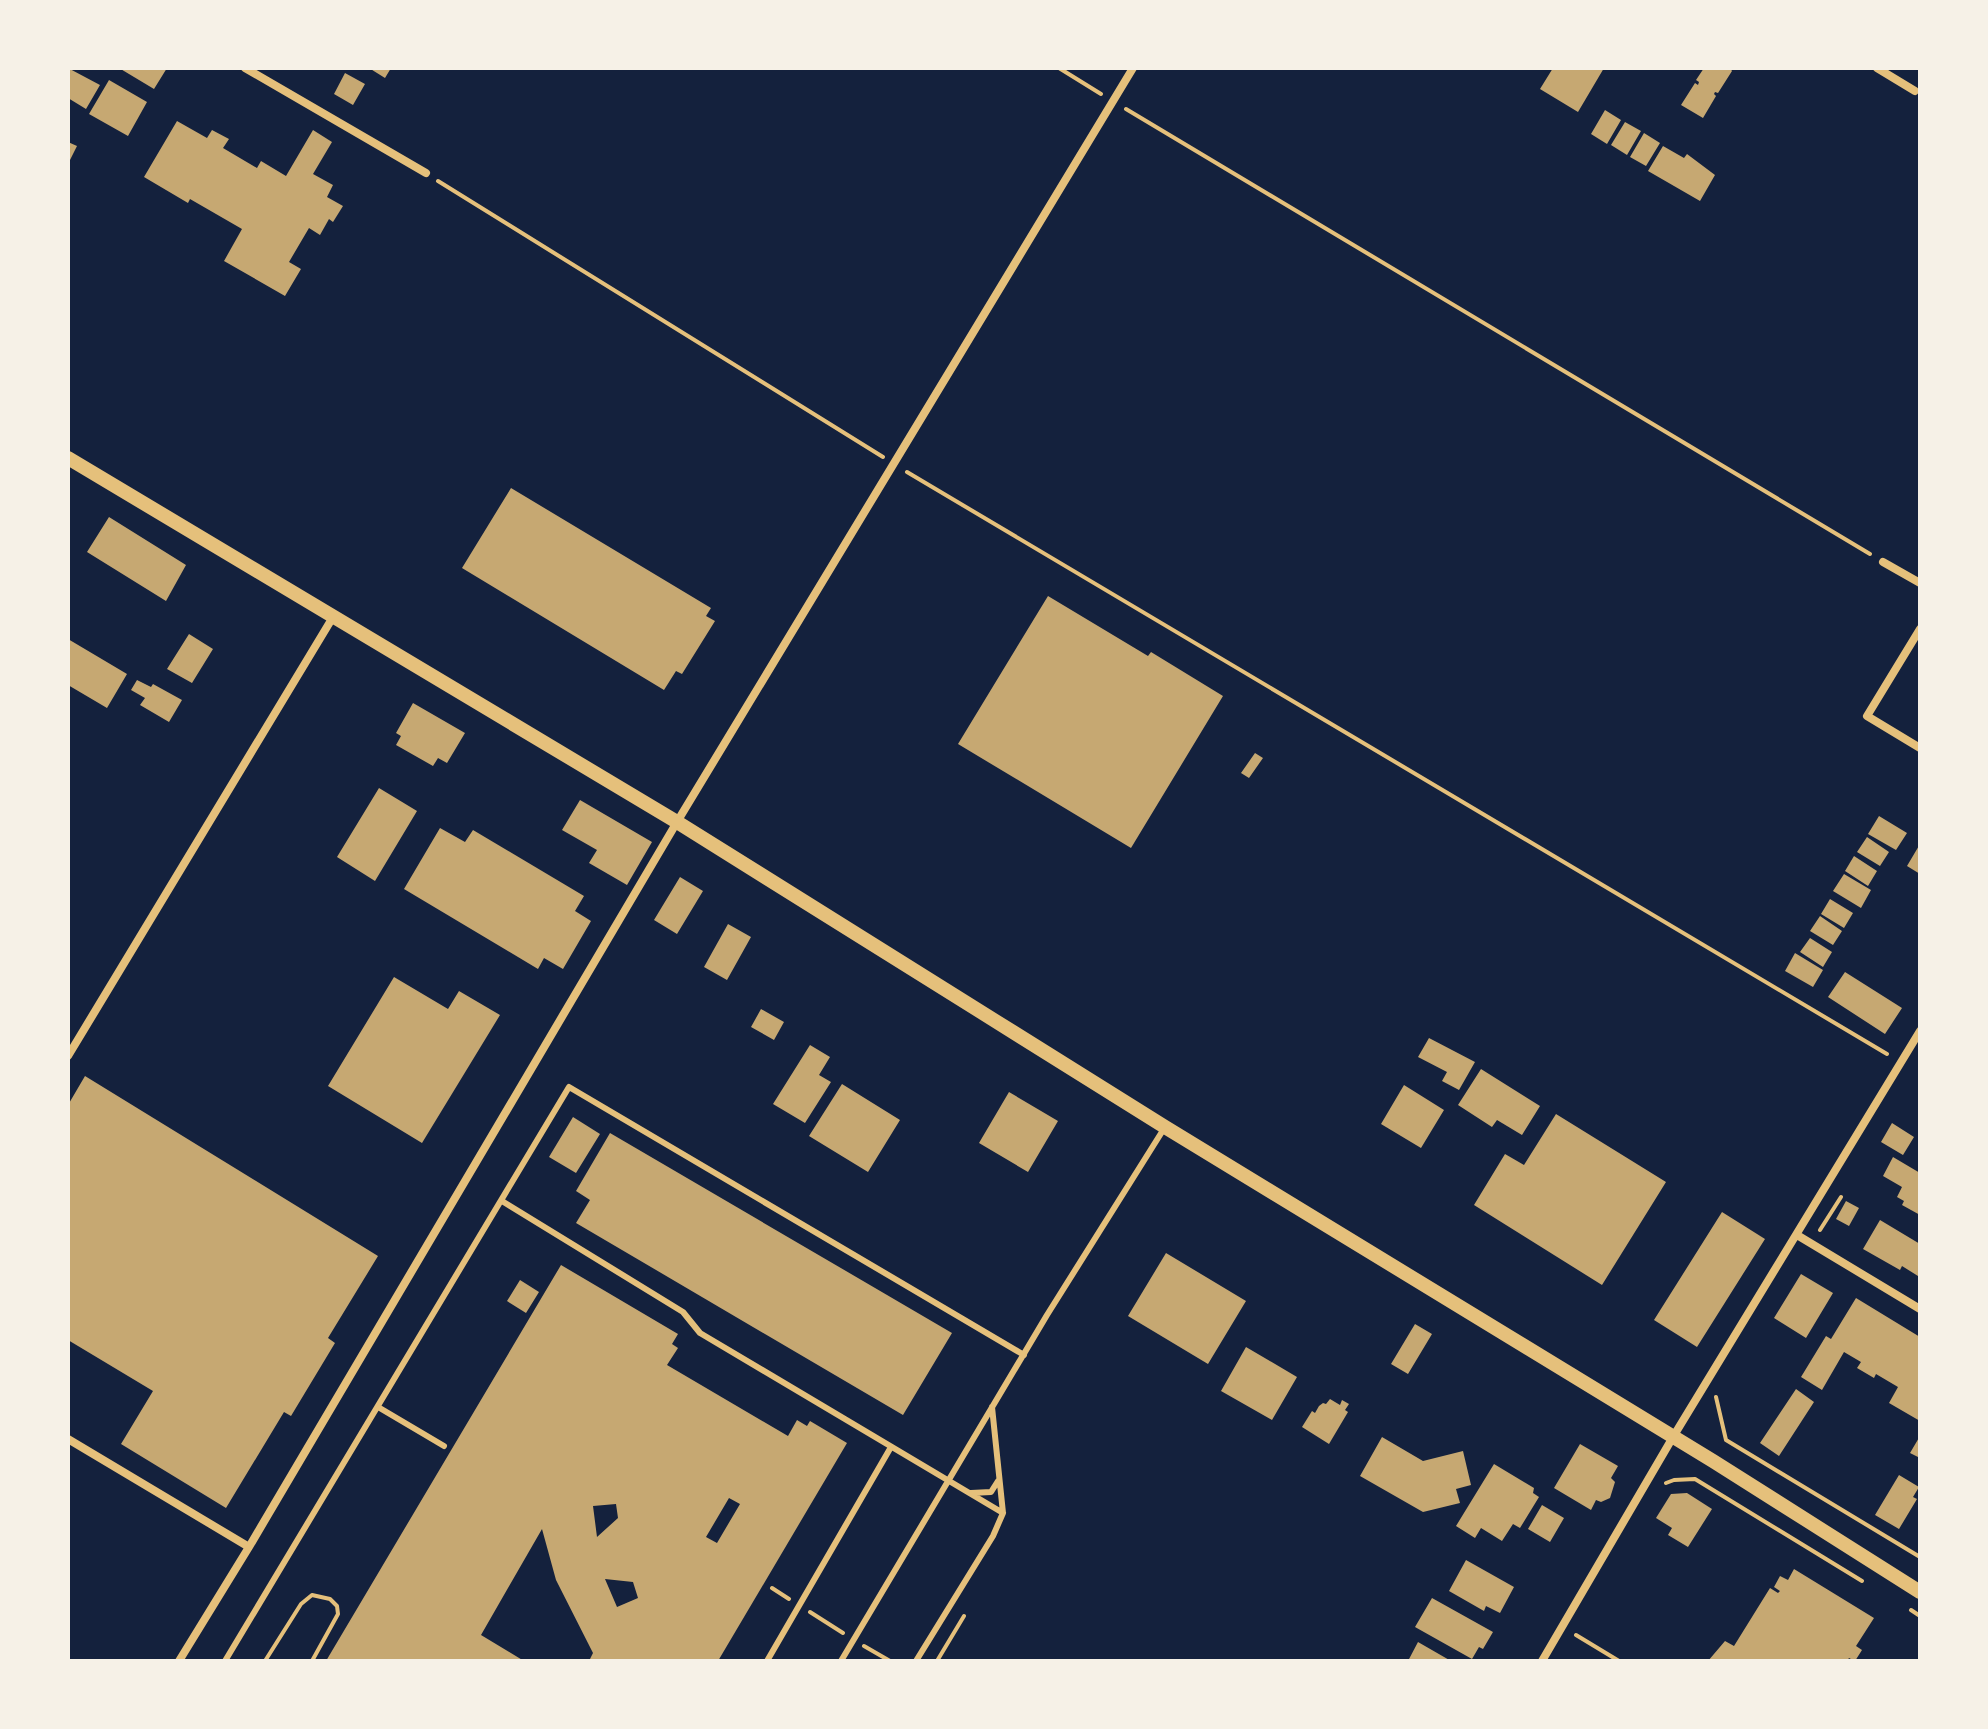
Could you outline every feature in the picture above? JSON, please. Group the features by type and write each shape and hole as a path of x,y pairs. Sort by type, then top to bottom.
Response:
{"street":[{"path":"245,68 426,173"},
{"path":"179,1661 677,822 1133,68"},
{"path":"1877,68 1915,91"},
{"path":"68,458 677,822 1920,1592"},
{"path":"1883,562 1920,583"},
{"path":"68,1056 333,617"},
{"path":"1920,629 1867,716 1920,748"},
{"path":"1542,1661 1673,1437 1920,1031"},
{"path":"1797,1235 1920,1309"},
{"path":"68,1439 249,1547"}],"lane":[{"path":"225,1661 569,1087 1024,1355"},
{"path":"841,1661 992,1407 1165,1127"},
{"path":"502,1201 683,1312 700,1333 1003,1513"},
{"path":"378,1407 444,1446"},
{"path":"916,1661 993,1536 1003,1513 992,1407"},
{"path":"767,1661 891,1447"},
{"path":"971,1493 991,1492 999,1478"}],"path":[{"path":"1059,68 1883,562"},
{"path":"426,173 894,464 1902,1062"},
{"path":"1812,1244 1843,1193"},
{"path":"1723,1386 1715,1399 1726,1440 1920,1557"},
{"path":"1666,1483 1695,1479 1868,1584"},
{"path":"772,1588 890,1661"},
{"path":"265,1661 301,1604 312,1595 330,1599 337,1606 338,1614 312,1661"},
{"path":"1907,1608 1920,1616"},
{"path":"1562,1627 1619,1661"}],"building":[{"path":"68,68 100,85 86,109 68,98"},
{"path":"119,68 167,68 154,89"},
{"path":"369,68 391,68 385,78"},
{"path":"1553,68 1604,68 1578,112 1540,89"},
{"path":"1704,68 1730,68 1732,71 1718,93 1715,92 1716,96 1703,118 1681,105 1695,83 1698,85 1696,80"},
{"path":"345,73 365,84 353,105 334,94"},
{"path":"109,80 147,102 128,136 89,114"},
{"path":"1605,110 1621,120 1607,144 1591,134"},
{"path":"177,121 207,138 212,130 229,139 223,148 257,168 261,161 286,176 313,130 332,142 313,174 333,185 327,197 343,206 333,222 329,219 320,235 309,228 289,262 301,269 285,296 224,261 242,229 144,177"},
{"path":"1625,122 1641,131 1627,155 1611,145"},
{"path":"1644,133 1660,143 1646,166 1630,157"},
{"path":"68,142 77,146 68,164"},
{"path":"1663,146 1684,158 1687,154 1715,175 1700,201 1648,171"},
{"path":"511,488 711,608 706,616 715,621 682,674 676,671 664,690 462,568"},
{"path":"109,517 186,565 166,601 87,552"},
{"path":"1048,596 1148,656 1151,652 1223,696 1131,848 958,744"},
{"path":"189,634 213,649 192,683 167,669"},
{"path":"68,639 127,674 107,708 68,685"},
{"path":"137,680 151,687 153,684 182,700 169,722 140,705 145,698 131,690"},
{"path":"413,703 465,733 447,763 438,758 433,766 396,745 401,736 396,733"},
{"path":"1255,753 1263,758 1249,778 1241,773"},
{"path":"379,788 417,811 375,881 337,857"},
{"path":"580,800 652,842 627,885 589,863 597,850 562,830"},
{"path":"1879,816 1907,833 1896,850 1868,834"},
{"path":"440,828 465,842 473,830 584,896 575,911 591,921 563,969 544,958 538,969 404,889"},
{"path":"1867,837 1889,852 1880,866 1857,852"},
{"path":"1920,844 1920,874 1907,866"},
{"path":"1854,856 1877,871 1868,886 1845,871"},
{"path":"1844,874 1871,890 1861,908 1833,891"},
{"path":"680,877 703,891 677,934 654,920"},
{"path":"1830,899 1853,913 1844,928 1821,914"},
{"path":"1820,916 1842,931 1833,945 1810,931"},
{"path":"728,924 751,937 727,980 704,967"},
{"path":"1810,938 1832,952 1823,967 1800,952"},
{"path":"1795,953 1823,970 1813,987 1785,971"},
{"path":"1845,972 1902,1008 1885,1034 1828,997"},
{"path":"394,977 448,1009 459,991 500,1015 422,1143 328,1086"},
{"path":"761,1009 784,1022 774,1040 751,1027"},
{"path":"1429,1038 1475,1062 1459,1090 1442,1081 1447,1072 1418,1057"},
{"path":"810,1045 830,1057 819,1075 831,1082 805,1123 773,1104"},
{"path":"1481,1069 1540,1106 1522,1135 1497,1120 1492,1127 1458,1105"},
{"path":"85,1076 378,1256 328,1338 335,1343 291,1416 284,1412 226,1508 121,1444 153,1391 68,1340 68,1105"},
{"path":"842,1084 900,1120 868,1172 809,1136"},
{"path":"1404,1085 1444,1110 1421,1148 1381,1124"},
{"path":"1009,1092 1058,1121 1028,1172 979,1143"},
{"path":"1556,1114 1666,1182 1602,1285 1474,1205 1505,1154 1524,1165"},
{"path":"573,1117 600,1134 576,1173 549,1157"},
{"path":"1892,1123 1914,1137 1903,1155 1881,1142"},
{"path":"610,1133 952,1333 903,1415 576,1223 590,1200 576,1191"},
{"path":"1893,1157 1920,1173 1920,1215 1902,1205 1904,1201 1897,1197 1902,1187 1883,1176"},
{"path":"1846,1201 1859,1208 1849,1226 1836,1219"},
{"path":"1722,1212 1765,1239 1697,1347 1654,1320"},
{"path":"1880,1220 1920,1244 1918,1276 1902,1266 1900,1270 1863,1249"},
{"path":"1166,1253 1246,1301 1208,1364 1128,1316"},
{"path":"561,1265 678,1334 672,1344 678,1348 667,1365 788,1436 797,1420 807,1426 810,1421 847,1443 718,1661 589,1661 593,1653 556,1580 542,1529 481,1635 524,1661 326,1661","holes":["729,1498 740,1504 717,1543 706,1537","616,1504 618,1518 597,1537 593,1506","605,1579 633,1582 638,1598 617,1607"]},
{"path":"1801,1274 1833,1293 1806,1338 1774,1318"},
{"path":"520,1280 539,1292 526,1313 507,1301"},
{"path":"1856,1298 1920,1337 1920,1421 1889,1403 1898,1387 1876,1374 1874,1378 1857,1368 1861,1362 1844,1352 1822,1390 1801,1377 1826,1336 1831,1339"},
{"path":"1415,1324 1432,1334 1408,1374 1391,1364"},
{"path":"1246,1347 1297,1377 1272,1420 1221,1391"},
{"path":"1796,1389 1814,1402 1779,1456 1760,1443"},
{"path":"1330,1399 1340,1405 1342,1400 1349,1404 1345,1410 1348,1412 1329,1444 1302,1427 1312,1411 1315,1413"},
{"path":"1920,1436 1920,1458 1910,1453"},
{"path":"1382,1437 1423,1461 1463,1451 1471,1485 1456,1489 1460,1503 1423,1512 1360,1476"},
{"path":"1580,1444 1618,1466 1611,1478 1615,1482 1610,1498 1601,1502 1596,1500 1591,1510 1554,1488"},
{"path":"1494,1464 1534,1488 1533,1493 1539,1497 1520,1528 1513,1524 1502,1541 1481,1528 1475,1538 1456,1526"},
{"path":"1899,1475 1919,1487 1913,1497 1917,1499 1899,1529 1875,1515"},
{"path":"1687,1493 1712,1509 1688,1547 1668,1535 1672,1528 1656,1518 1671,1494"},
{"path":"1542,1505 1564,1518 1550,1542 1528,1529"},
{"path":"1466,1560 1514,1587 1500,1613 1486,1606 1484,1611 1449,1591"},
{"path":"1794,1569 1874,1618 1856,1646 1862,1650 1855,1661 1849,1658 1847,1661 1708,1661 1725,1641 1734,1646 1770,1588 1778,1593 1780,1591 1774,1587 1780,1576 1788,1580"},
{"path":"1432,1598 1493,1632 1483,1649 1479,1647 1472,1659 1415,1627"},
{"path":"1418,1642 1451,1661 1408,1661"}]}
